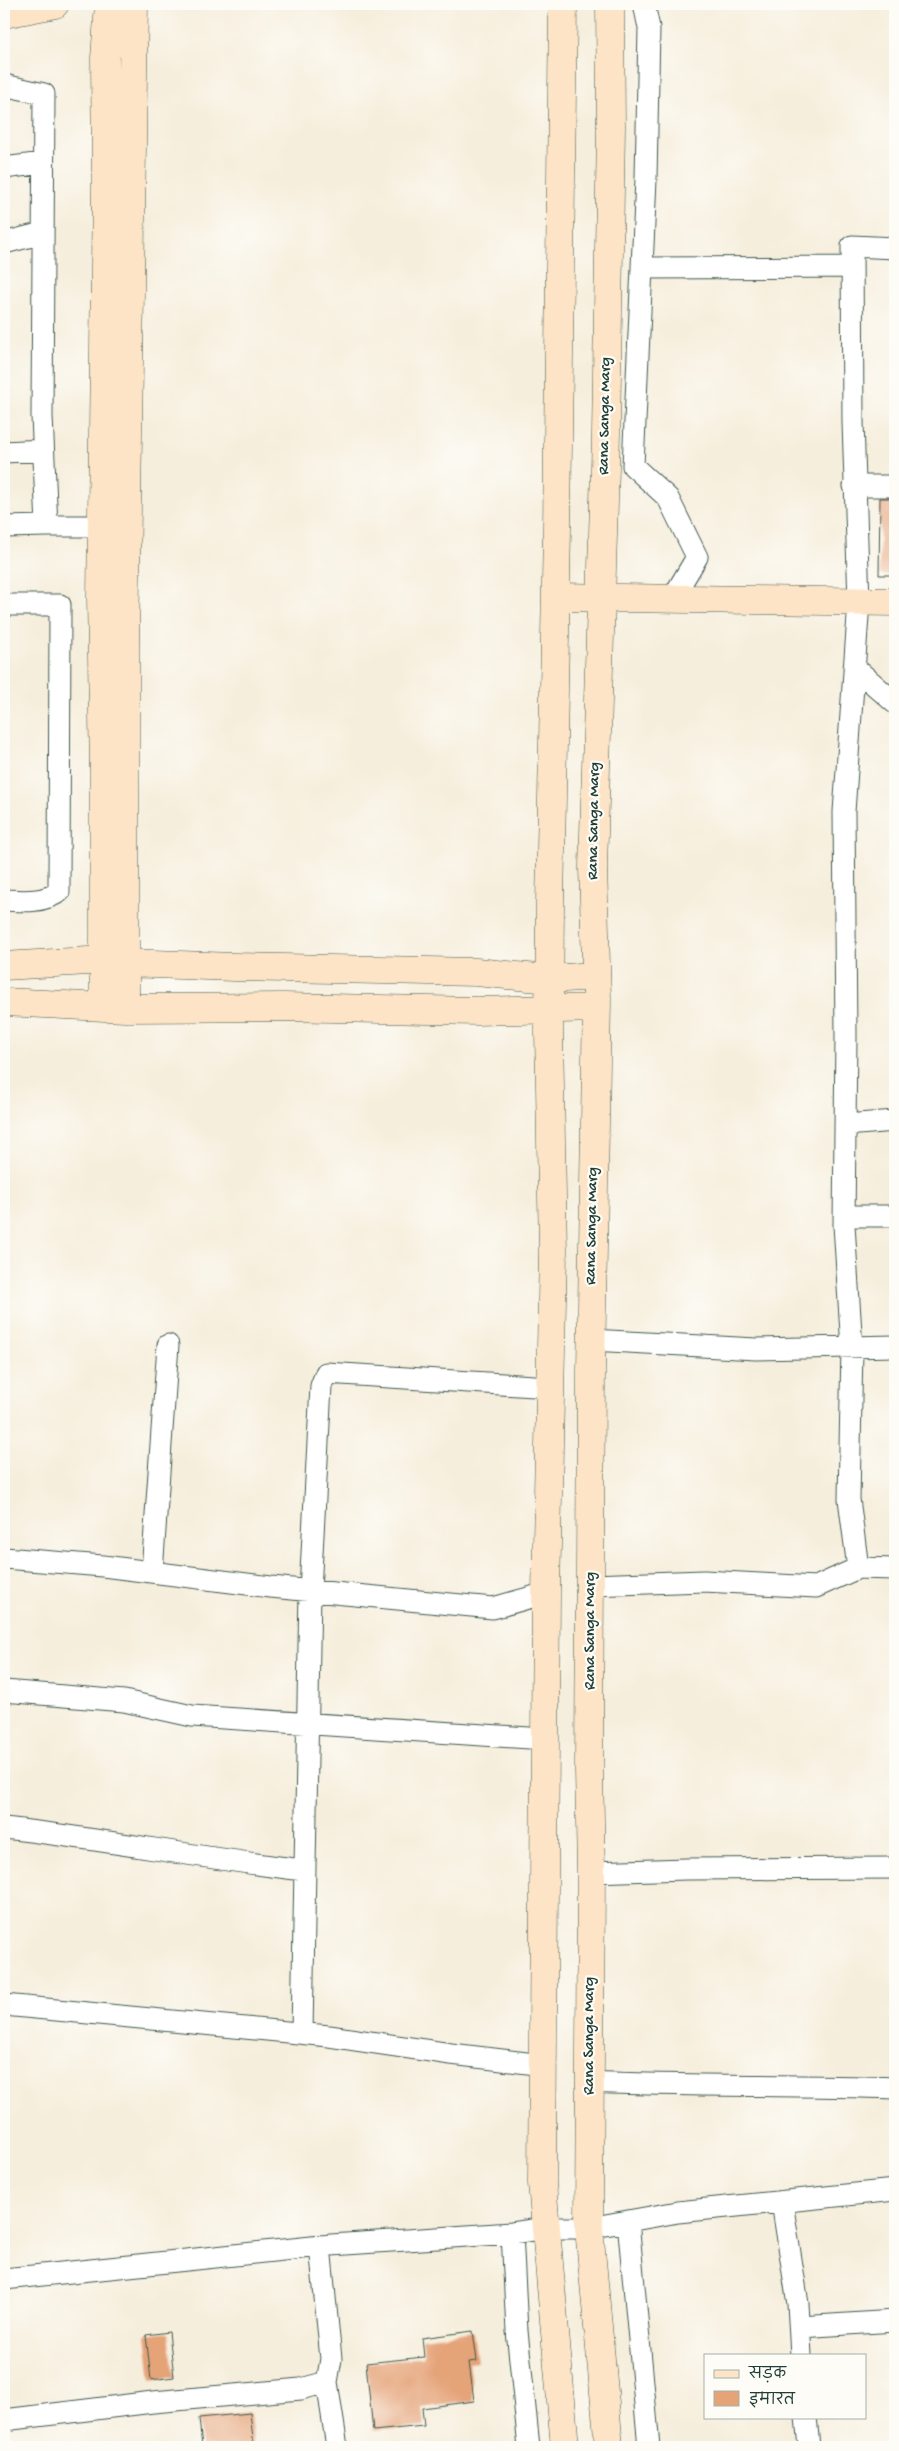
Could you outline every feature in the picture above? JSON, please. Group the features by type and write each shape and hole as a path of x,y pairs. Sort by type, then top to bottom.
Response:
{"main road":[{"path":"4,14 55,4"},
{"path":"108,4 105,58 114,526 115,1008"},
{"path":"114,526 134,4"},
{"path":"563,4 556,597 549,979 553,1251 546,1593 542,2183 565,2447"},
{"name":"Rana Sanga Marg","path":"609,2447 589,2228 591,1872 589,1770 591,1340 597,1008 593,867 611,137 610,4"},
{"path":"556,597 895,602"},
{"path":"4,966 115,961 476,972 549,979 596,976"},
{"path":"4,1002 115,1008 283,1007 477,1011 597,1008"}],"street":[{"path":"644,4 648,28 642,268 633,466 668,498 697,557 672,598"},
{"path":"4,85 44,94 44,450 47,526"},
{"path":"4,168 43,164"},
{"path":"4,243 43,233"},
{"path":"858,1568 849,1499 852,1348 844,1216 846,1125 844,812 859,602 854,486 852,246 895,248"},
{"path":"642,268 852,267"},
{"path":"4,452 44,450"},
{"path":"854,486 895,486"},
{"path":"4,527 114,526"},
{"path":"4,605 60,605 59,892 49,898 37,901 4,900"},
{"path":"854,667 895,703"},
{"path":"846,1125 895,1121"},
{"path":"844,1216 895,1216"},
{"path":"591,1340 756,1349 895,1346"},
{"path":"152,1572 168,1345"},
{"path":"302,2033 310,1591 322,1386 326,1373 550,1387"},
{"path":"4,1558 103,1566 310,1591 493,1608 546,1593"},
{"path":"591,1585 704,1582 816,1587 858,1568 895,1569"},
{"path":"4,1691 124,1701 192,1716 308,1722 545,1739"},
{"path":"4,1828 60,1834 245,1863 305,1870"},
{"path":"591,1872 686,1869 895,1868"},
{"path":"4,2005 302,2033 544,2065"},
{"path":"590,2082 652,2085 812,2085 895,2088"},
{"path":"4,2279 320,2246 512,2233 546,2228 589,2228 678,2212 895,2190"},
{"path":"782,2202 798,2304 801,2354"},
{"path":"628,2221 648,2447"},
{"path":"512,2233 517,2331 529,2447"},
{"path":"320,2246 331,2359 327,2382 337,2447"},
{"path":"800,2327 895,2321"},
{"path":"4,2420 152,2402 301,2389 327,2382"},
{"path":"806,2418 810,2447"}],"building":[{"path":"880,498 895,498 895,575 879,575"},
{"path":"473,2331 477,2361 469,2362 474,2401 422,2408 424,2426 373,2431 366,2363 424,2357 422,2338"},
{"path":"169,2332 174,2377 151,2380 146,2335"},
{"path":"250,2413 254,2447 202,2447 199,2418"}]}
